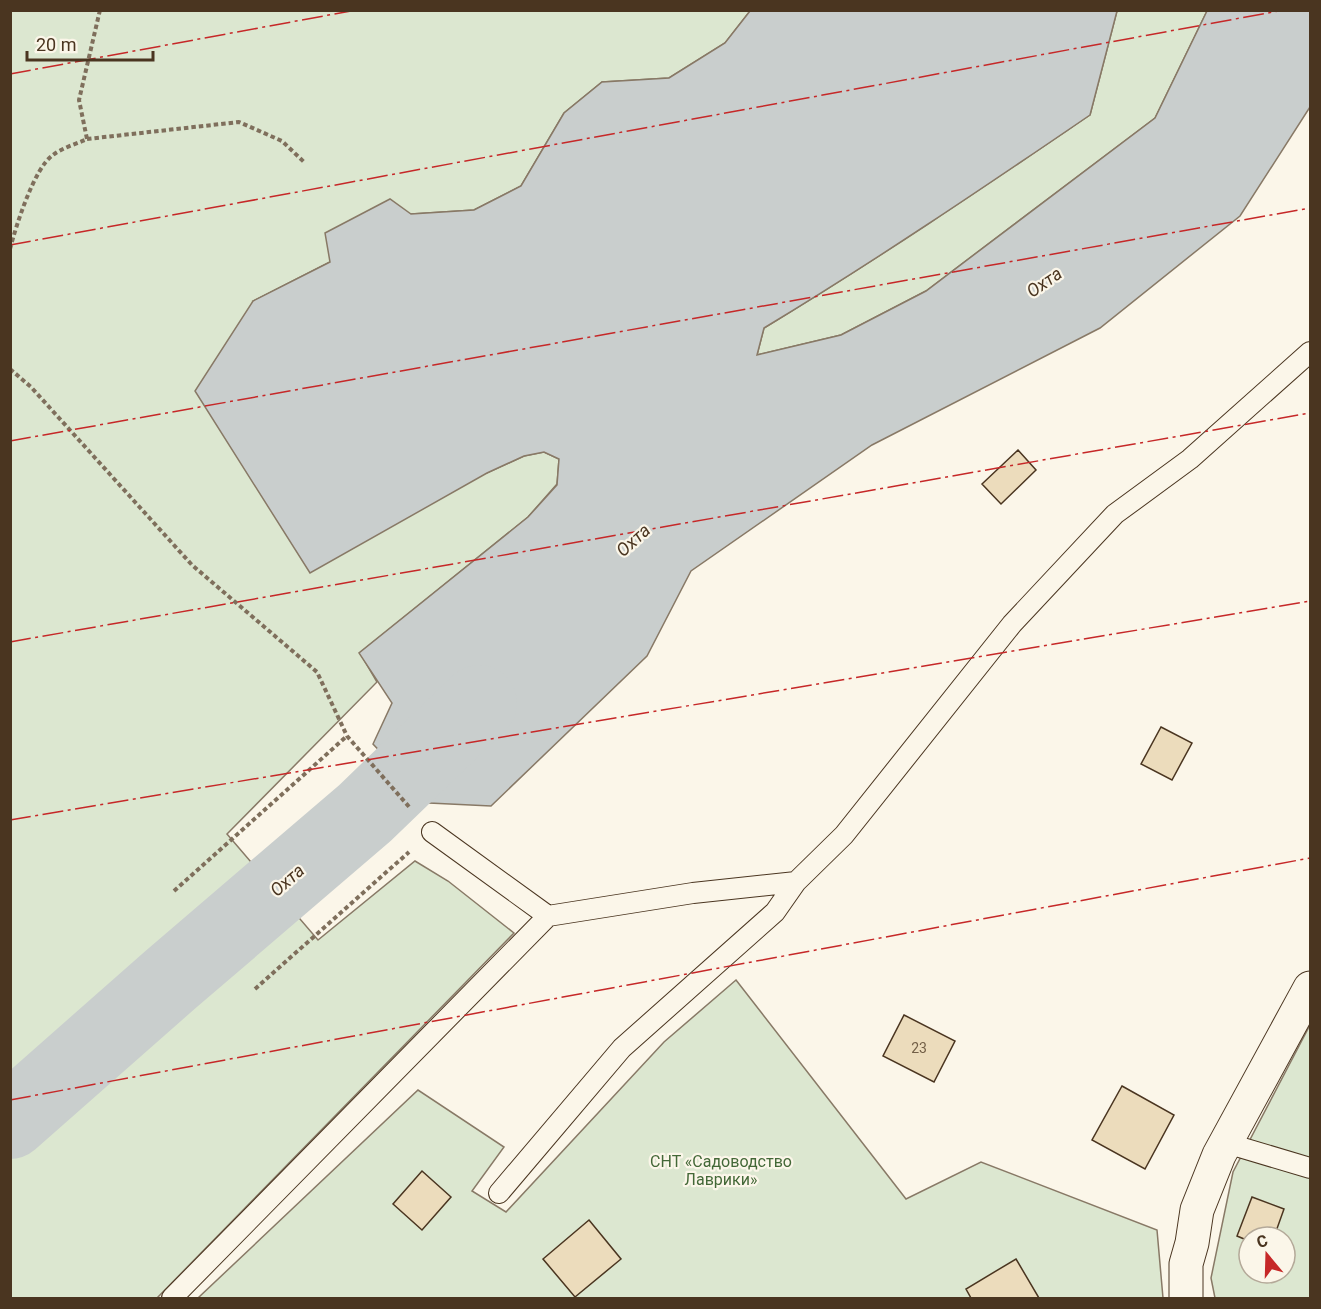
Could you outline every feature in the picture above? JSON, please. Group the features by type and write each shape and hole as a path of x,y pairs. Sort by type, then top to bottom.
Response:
{"street":[{"path":"1186,1299 1186,1264 1197,1210 1219,1155 1311,988"}],"lane":[{"path":"499,1193 622,1048 775,912 796,882 844,835 1012,624 1115,514 1190,459 1311,352"},
{"path":"432,832 548,916"},
{"path":"172,1299 548,916 693,893 796,882"},
{"path":"1226,1143 1311,1168"}],"path":[{"path":"87,140 80,100 100,10"},
{"path":"10,249 16,227 36,178 52,155 87,140 239,122 282,141 304,163"},
{"path":"10,369 32,387 192,565 316,672 347,736 432,832"},
{"path":"174,891 347,736"},
{"path":"255,989 387,872"}],"green space":[{"path":"10,11 750,11 725,43 669,78 602,82 564,113 521,186 474,210 411,214 330,262 253,301 487,473 524,456 544,452 559,459 557,484 528,517 360,653 377,682 227,834 318,940 415,861 448,881 514,933 157,1298 11,1298"},
{"path":"1117,11 1207,11 1155,118 926,291 841,335 757,355 764,328 969,197 1090,115"},
{"name":"СНТ «Садоводство Лаврики»","path":"736,980 906,1199 981,1162 1157,1230 1163,1298 198,1298 418,1090 504,1147 472,1191 506,1212 664,1042"},
{"path":"1310,1025 1310,1298 1215,1298 1211,1278 1233,1172"}],"water":[{"path":"750,11 1117,11 1090,115 888,250 764,328 757,355 841,335 926,291 1155,118 1207,11 1310,11 1310,107 1240,216 1100,328 872,445 691,571 647,656 491,806 429,803 373,744 392,703 359,653 528,517 557,485 559,459 544,452 524,456 487,473 310,573 195,391 253,301 330,262 325,233 390,199 411,214 474,210 521,186 564,113 602,82 669,78 725,43"}],"building":[{"path":"1018,450 1036,470 1001,504 982,484"},
{"path":"1161,727 1192,743 1172,780 1141,764"},
{"path":"904,1015 955,1041 934,1082 883,1056"},
{"path":"1122,1086 1174,1115 1145,1169 1092,1140"},
{"path":"422,1171 451,1197 422,1230 393,1204"},
{"path":"1252,1197 1284,1209 1278,1225 1241,1225"},
{"path":"589,1220 621,1259 575,1297 543,1259"},
{"path":"1016,1259 1039,1298 971,1298 966,1289"}],"waterway":[{"name":"Охта","path":"10,1121 365,813 479,703"}],"power":[{"path":"10,74 356,10"},
{"path":"10,245 1284,10"},
{"path":"10,441 1310,208"},
{"path":"10,642 1310,413"},
{"path":"10,820 1310,601"},
{"path":"10,1100 1310,858"}]}
